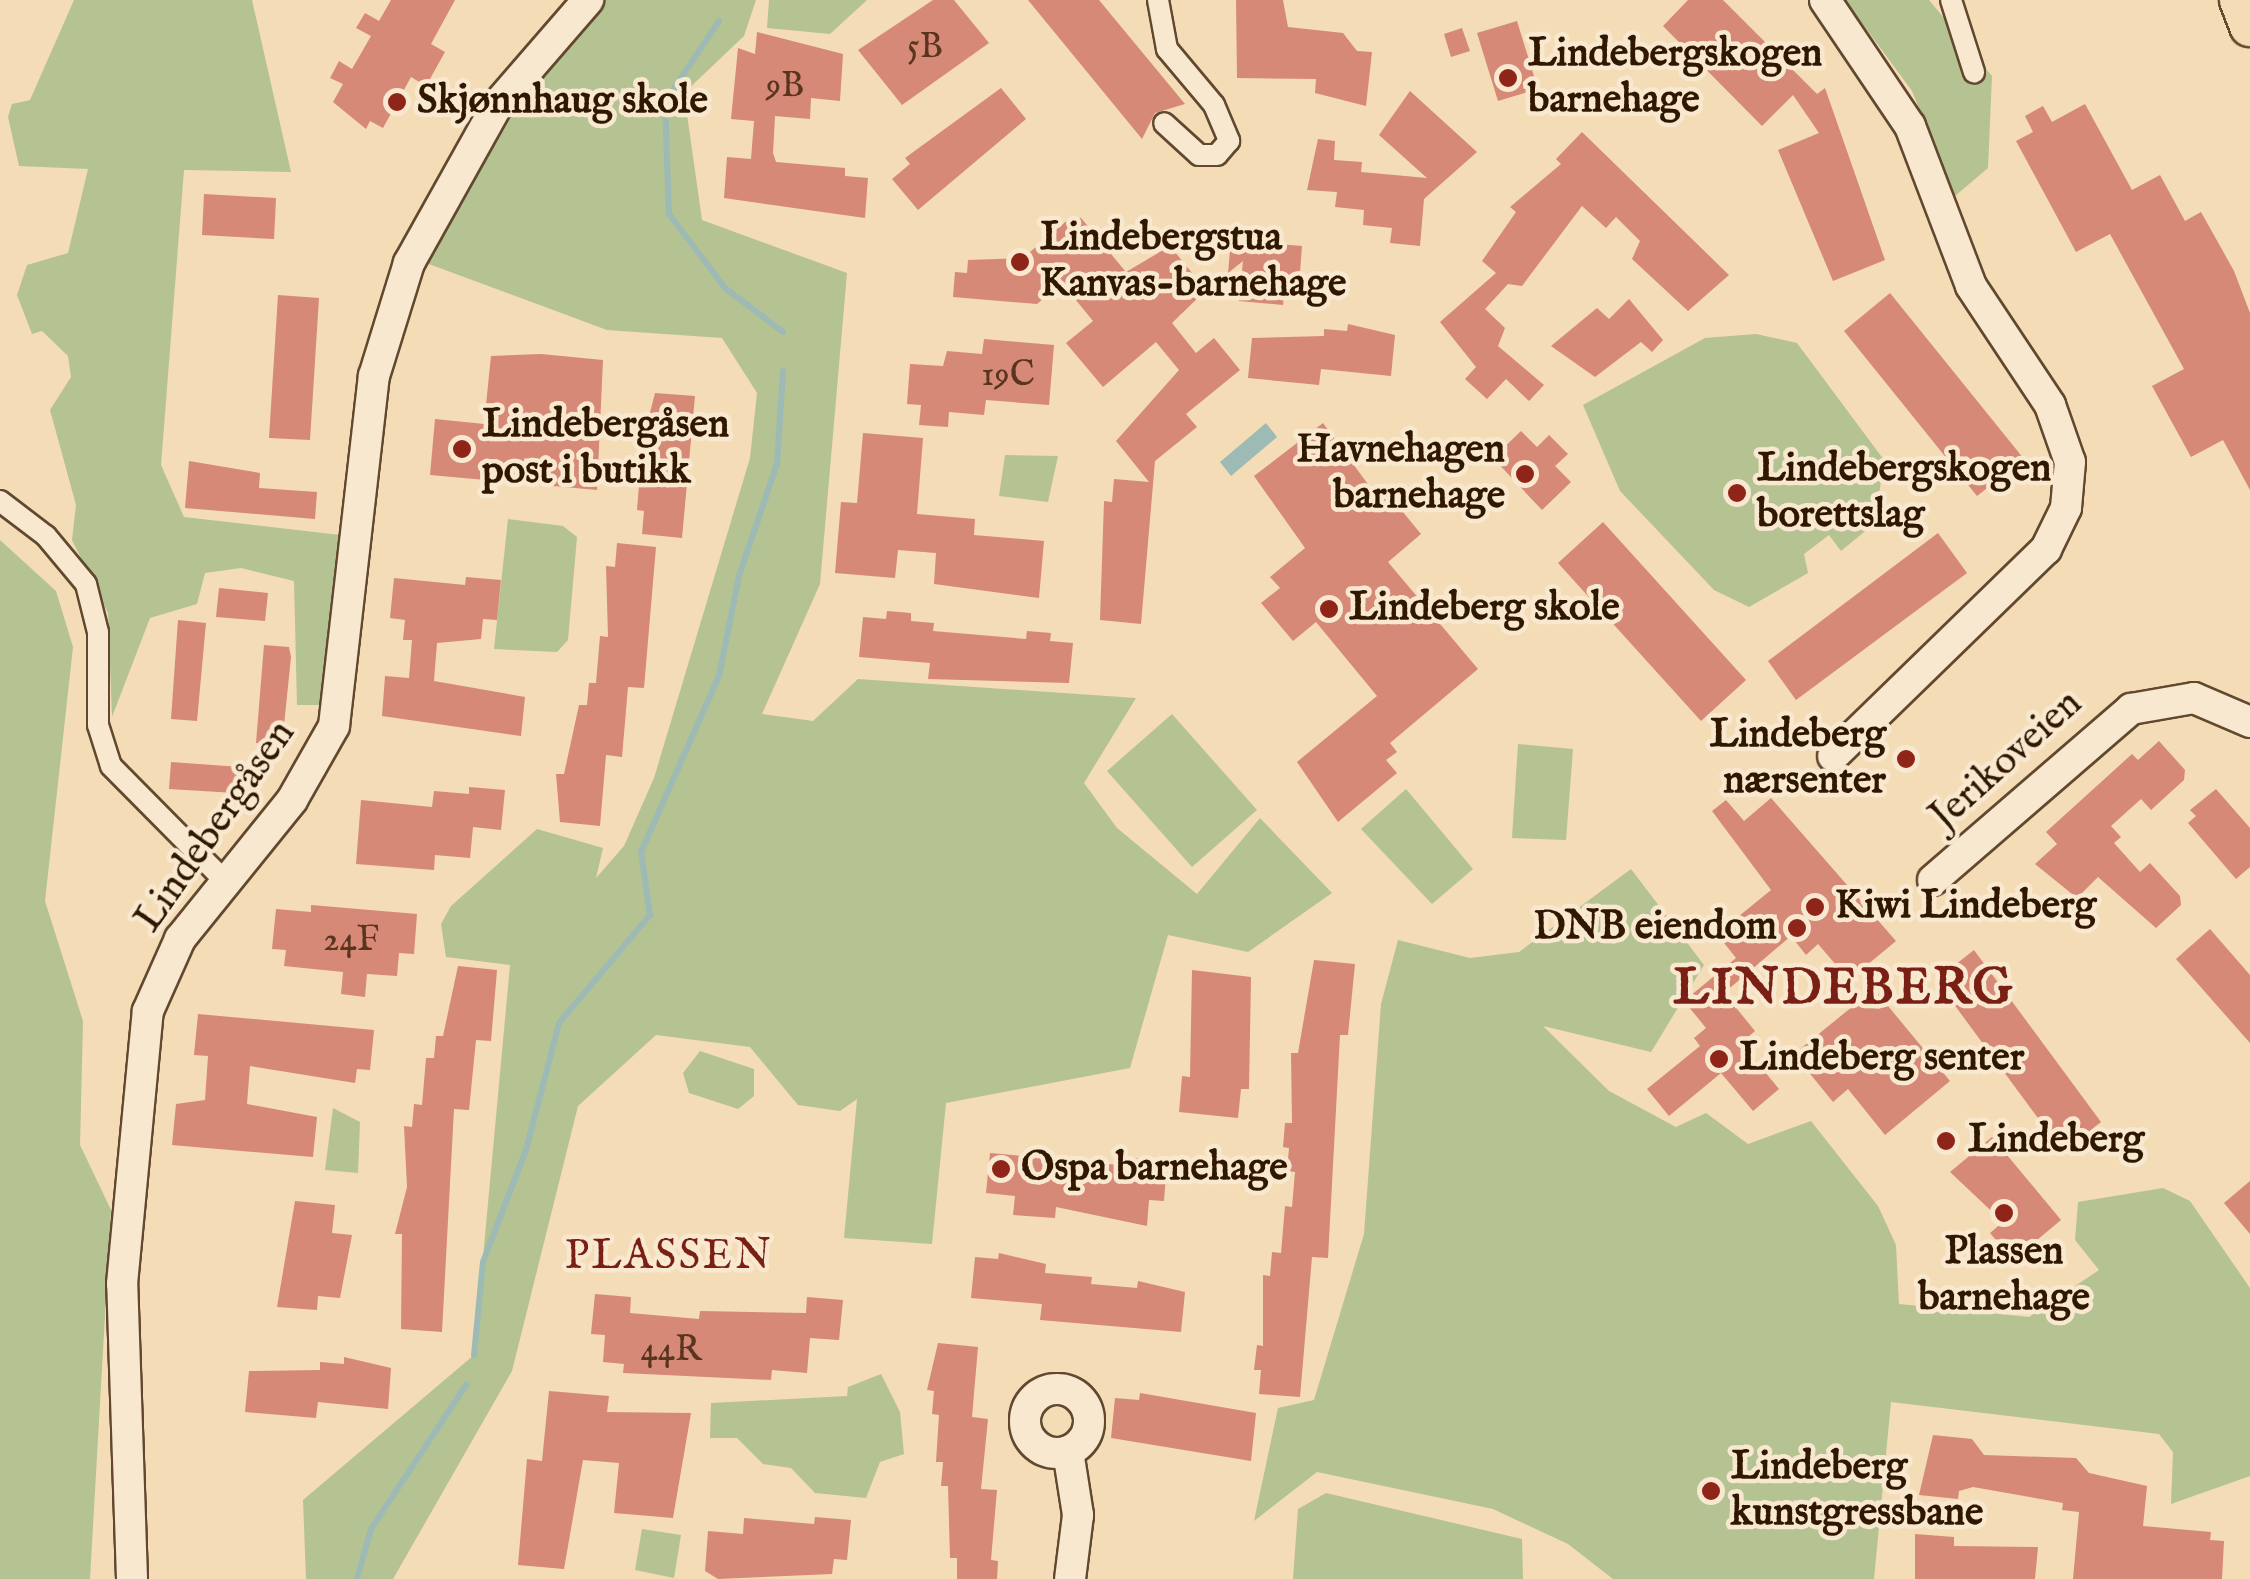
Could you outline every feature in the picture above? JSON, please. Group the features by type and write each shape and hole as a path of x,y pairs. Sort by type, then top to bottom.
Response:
{"highway":[{"path":"2240,0 2250,26"}],"street":[{"name":"Lindebergåsen","path":"132,1579 121,1328 137,1057 162,973 224,880 292,800 334,726 372,392 409,262 498,104 588,0"},
{"path":"1158,0 1167,49 1220,114 1229,141 1217,155 1199,155 1164,123"},
{"path":"1825,0 1910,126 1971,286 2050,406 2070,462 2066,508 2046,549 1833,756"},
{"path":"1951,0 1974,72"},
{"path":"0,500 59,549 86,584 98,632 98,726 111,766 224,880"},
{"name":"Jerikoveien","path":"1932,880 2130,709 2194,698 2250,722"},
{"path":"1068,1452 1078,1516 1070,1579"}],"green space":[{"path":"74,0 252,0 291,172 184,170 161,465 184,517 340,535 326,705 297,705 294,581 241,568 205,573 197,604 150,618 112,717 108,613 72,540 76,505 50,410 71,377 68,356 42,331 32,334 17,295 27,265 68,253 88,169 19,166 8,117 12,104 30,100"},
{"path":"604,0 756,0 744,36 684,93 702,220 847,273 820,584 762,714 813,721 858,679 1136,698 1084,783 1117,828 1197,894 1260,818 1332,893 1248,952 1168,935 1130,1068 946,1103 932,1244 844,1238 857,1099 840,1111 798,1105 750,1047 656,1035 578,1106 512,1371 393,1579 306,1579 303,1500 474,1355 510,965 446,957 441,924 451,906 537,829 603,848 596,878 624,846 654,778 750,458 757,393 722,338 607,330 426,263 489,142"},
{"path":"769,0 867,0 830,34 767,28"},
{"path":"1845,0 1929,0 1992,76 1988,168 1955,196 1912,91"},
{"path":"1756,334 1797,343 1884,460 1875,523 1841,551 1829,535 1804,554 1808,573 1749,607 1714,590 1620,491 1583,405 1705,338"},
{"path":"1005,455 1058,456 1048,502 999,496"},
{"path":"508,519 563,526 577,537 568,640 557,652 494,649"},
{"path":"0,540 56,591 73,647 45,901 83,1021 80,1145 111,1210 90,1579 0,1579"},
{"path":"1172,714 1257,810 1192,867 1107,771"},
{"path":"1518,744 1573,749 1566,840 1512,838"},
{"path":"1406,789 1473,869 1432,904 1361,829"},
{"path":"1631,869 1704,965 1651,1052 1543,1026 1609,1091 1676,1127 1706,1113 1748,1144 1811,1121 1878,1206 1896,1245 1899,1304 2029,1317 2099,1270 2075,1240 2078,1202 2163,1188 2190,1201 2250,1288 2250,1476 2171,1504 2173,1452 2159,1434 1891,1402 1874,1579 1613,1579 1568,1544 1493,1509 1317,1472 1254,1521 1278,1408 1314,1400 1364,1234 1381,1004 1398,940 1470,958 1519,952"},
{"path":"700,1051 754,1069 754,1096 738,1109 689,1093 683,1073"},
{"path":"333,1108 360,1122 358,1173 325,1170"},
{"path":"881,1374 900,1412 904,1454 880,1462 866,1498 815,1493 791,1468 763,1464 737,1438 710,1438 711,1403 847,1396 848,1387"},
{"path":"1326,1493 1522,1539 1523,1579 1293,1579 1298,1509"},
{"path":"642,1529 681,1535 674,1578 635,1570"}],"water":[{"path":"1266,423 1277,437 1231,476 1220,462"}],"building":[{"path":"391,0 455,0 431,44 445,52 426,86 411,77 383,128 370,121 366,129 333,102 343,84 330,78 339,61 352,69 371,36 356,28 365,13 379,21"},
{"path":"933,0 954,0 989,43 902,105 858,50"},
{"path":"1028,0 1099,0 1185,104 1155,113 1142,139"},
{"path":"1236,0 1283,0 1288,27 1343,33 1357,51 1372,52 1366,106 1315,93 1316,79 1237,78"},
{"path":"1688,0 1723,0 1817,94 1825,88 1885,260 1833,281 1778,150 1819,133 1793,95 1762,126 1663,26"},
{"path":"1517,21 1538,89 1498,101 1477,33"},
{"path":"1462,28 1470,51 1451,57 1444,34"},
{"path":"757,32 843,54 840,101 811,98 810,119 775,116 773,153 776,162 845,168 845,176 868,178 865,218 724,198 727,157 751,159 754,121 731,119 738,48 755,54"},
{"path":"1001,88 1026,119 918,210 892,179 910,164 905,158"},
{"path":"1410,91 1477,152 1424,199 1420,246 1390,243 1392,228 1363,225 1364,210 1335,207 1337,192 1307,190 1318,139 1335,141 1334,160 1362,162 1361,172 1427,178 1379,135"},
{"path":"2085,104 2132,190 2160,175 2185,221 2201,212 2234,271 2250,313 2250,490 2223,440 2191,457 2152,386 2184,369 2110,234 2076,252 2016,141 2033,132 2025,116 2043,106 2052,122"},
{"path":"1582,132 1729,275 1688,311 1632,259 1640,241 1616,217 1606,228 1582,206 1522,286 1508,284 1485,309 1505,328 1498,346 1544,385 1529,401 1506,379 1487,399 1465,379 1476,367 1440,322 1496,273 1482,261 1516,212 1510,207 1561,164 1556,159"},
{"path":"204,194 276,198 274,239 202,235"},
{"path":"1070,218 1081,218 1126,272 1170,246 1206,290 1172,323 1196,353 1214,338 1240,370 1186,414 1197,427 1155,461 1141,624 1100,620 1104,501 1112,502 1114,479 1149,482 1116,441 1179,370 1156,342 1103,387 1066,343 1093,321 1062,283 1037,304 953,297 955,272 967,273 968,260 1023,258"},
{"path":"1231,240 1302,246 1299,286 1285,285 1283,305 1239,301 1243,261 1228,273"},
{"path":"1890,293 2024,459 1977,496 1844,331"},
{"path":"278,295 319,298 310,440 269,438"},
{"path":"1629,299 1663,340 1652,352 1641,342 1595,377 1551,346 1597,308 1609,319"},
{"path":"1348,324 1395,335 1391,376 1321,369 1319,385 1248,378 1252,338 1324,336 1324,329 1347,331"},
{"path":"984,339 1054,345 1049,405 986,400 984,415 949,412 948,427 919,425 921,405 907,404 910,364 943,366 947,351 982,354"},
{"path":"541,354 603,360 597,490 430,475 435,419 484,424 491,356"},
{"path":"655,393 695,396 682,538 642,534 644,511 637,510 639,485 647,486 651,440 643,440"},
{"path":"1323,423 1381,502 1389,495 1421,534 1388,562 1478,669 1390,743 1397,752 1386,760 1397,773 1338,822 1297,762 1377,696 1316,622 1293,641 1261,603 1280,588 1270,577 1305,548 1254,476"},
{"path":"1521,431 1537,447 1549,435 1568,454 1555,466 1571,482 1542,510 1493,458"},
{"path":"863,433 923,438 917,514 975,519 974,535 1044,541 1039,598 934,584 936,553 898,550 895,578 835,573 841,502 857,503"},
{"path":"189,461 260,473 259,488 317,492 315,519 185,508"},
{"path":"1603,522 1746,680 1701,721 1558,563"},
{"path":"1938,533 1967,573 1796,700 1768,661"},
{"path":"617,543 656,547 644,688 628,687 622,757 606,755 600,826 560,822 556,774 564,774 579,705 587,705 589,683 596,683 600,636 608,637 606,566 615,567"},
{"path":"466,577 501,580 497,620 483,619 481,639 437,643 434,681 525,697 521,736 382,716 385,676 409,678 412,640 403,640 405,620 390,618 394,578 465,585"},
{"path":"219,588 268,593 265,621 216,617"},
{"path":"887,611 911,613 911,621 934,623 933,631 1026,639 1027,631 1051,633 1050,641 1073,643 1069,683 928,679 930,663 859,657 863,617 886,619"},
{"path":"178,620 206,623 197,721 171,719"},
{"path":"264,645 289,647 291,657 282,745 256,743"},
{"path":"2159,741 2185,770 2184,780 2151,810 2141,799 2111,826 2121,837 2114,843 2140,872 2150,863 2180,896 2181,905 2156,928 2098,877 2077,898 2035,864 2057,844 2046,832 2132,754 2138,760"},
{"path":"171,762 254,768 252,794 169,789"},
{"path":"469,787 505,790 501,830 473,827 470,858 435,855 434,870 356,864 361,800 432,807 434,791 469,794"},
{"path":"2216,789 2250,828 2250,867 2236,879 2188,823 2196,816 2190,810"},
{"path":"1771,798 1896,941 1849,980 1818,944 1806,955 1791,936 1724,993 1755,1031 1741,1043 1779,1089 1753,1111 1721,1073 1669,1116 1647,1089 1700,1046 1694,1038 1706,1028 1684,1001 1736,958 1717,934 1771,890 1712,811 1726,800 1744,821"},
{"path":"311,905 417,914 414,954 399,953 397,976 367,974 365,997 341,994 343,972 284,966 286,950 272,949 276,909 311,912"},
{"path":"2210,929 2250,975 2250,1043 2176,959"},
{"path":"1974,950 2101,1122 2063,1152 1936,980"},
{"path":"1314,960 1355,964 1348,1035 1340,1035 1328,1258 1312,1257 1300,1397 1259,1394 1261,1370 1254,1370 1257,1345 1263,1346 1263,1275 1270,1276 1272,1252 1281,1253 1285,1206 1292,1207 1295,1172 1287,1171 1289,1148 1283,1147 1285,1123 1292,1123 1291,1053 1298,1053"},
{"path":"458,966 497,970 491,1041 476,1040 469,1110 454,1109 442,1332 401,1329 402,1234 395,1234 407,1187 404,1126 412,1127 414,1104 422,1105 426,1058 434,1058 436,1036 443,1036"},
{"path":"1192,970 1251,977 1249,1089 1241,1089 1238,1118 1179,1112 1182,1076 1190,1077"},
{"path":"1874,989 1950,1081 1885,1135 1848,1089 1833,1102 1794,1054"},
{"path":"198,1014 374,1030 370,1070 357,1069 355,1083 250,1066 247,1104 317,1117 313,1157 172,1145 176,1104 205,1100 208,1056 194,1055"},
{"path":"1992,1137 2061,1220 2013,1260 1990,1233 2003,1222 1950,1172"},
{"path":"990,1153 1130,1166 1131,1158 1167,1161 1164,1201 1149,1200 1147,1226 1056,1207 1055,1218 1013,1215 1015,1196 986,1193"},
{"path":"2250,1181 2250,1234 2224,1203"},
{"path":"295,1201 335,1205 332,1233 352,1235 340,1298 318,1296 317,1310 277,1307"},
{"path":"999,1253 1046,1264 1045,1273 1092,1277 1091,1284 1137,1288 1138,1281 1185,1292 1181,1332 1040,1320 1042,1304 971,1298 975,1257 998,1259"},
{"path":"595,1294 631,1297 630,1313 699,1319 700,1311 806,1313 807,1297 843,1300 839,1340 810,1338 807,1373 772,1370 771,1380 623,1373 624,1364 603,1362 605,1335 591,1334"},
{"path":"938,1343 978,1347 972,1417 988,1419 981,1489 997,1490 991,1560 998,1561 997,1579 957,1579 957,1558 950,1558 948,1486 941,1486 943,1462 936,1462 939,1415 932,1414 934,1391 927,1390"},
{"path":"344,1357 391,1368 388,1409 318,1402 316,1418 245,1412 249,1371 320,1370 320,1362 344,1364"},
{"path":"549,1391 609,1396 607,1412 691,1413 673,1518 614,1513 619,1463 583,1460 564,1569 518,1565 527,1459 542,1461"},
{"path":"1140,1393 1256,1413 1251,1461 1111,1438 1115,1398 1139,1400"},
{"path":"1933,1435 1972,1439 1984,1455 2076,1458 2089,1473 2147,1486 2143,1526 2211,1532 2210,1540 2224,1541 2222,1579 2073,1579 2079,1512 2062,1510 2063,1503 1973,1487 1959,1491 1958,1499 1919,1495"},
{"path":"815,1517 851,1520 847,1560 834,1559 832,1574 718,1579 705,1571 708,1531 743,1534 744,1518 814,1524"},
{"path":"1915,1534 1954,1537 1954,1546 2038,1547 2035,1579 1915,1579"}],"waterway":[{"path":"719,21 665,102 669,214 725,288 783,332"},
{"path":"474,1355 483,1262 526,1150 559,1023 650,915 641,852 719,676 739,576 777,464 783,371"},
{"path":"357,1579 371,1529 466,1385"}],"place":[{"name":"Lindebergskogen barnehage","path":"1508,78"},
{"name":"Skjønnhaug skole","path":"397,102"},
{"name":"Lindebergstua Kanvas-barnehage","path":"1020,262"},
{"name":"Lindebergåsen post i butikk","path":"462,449"},
{"name":"Havnehagen barnehage","path":"1525,474"},
{"name":"Lindebergskogen borettslag","path":"1737,493"},
{"name":"Lindeberg skole","path":"1329,609"},
{"name":"Lindeberg nærsenter","path":"1906,759"},
{"name":"Kiwi Lindeberg","path":"1815,907"},
{"name":"DNB eiendom","path":"1797,928"},
{"name":"Lindeberg senter","path":"1719,1059"},
{"name":"Lindeberg","path":"1946,1141"},
{"name":"Ospa barnehage","path":"1001,1169"},
{"name":"Plassen barnehage","path":"2004,1213"},
{"name":"Lindeberg kunstgressbane","path":"1711,1491"}],"district":[{"name":"LINDEBERG","path":"1844,990"},
{"name":"PLASSEN","path":"669,1257"}]}
